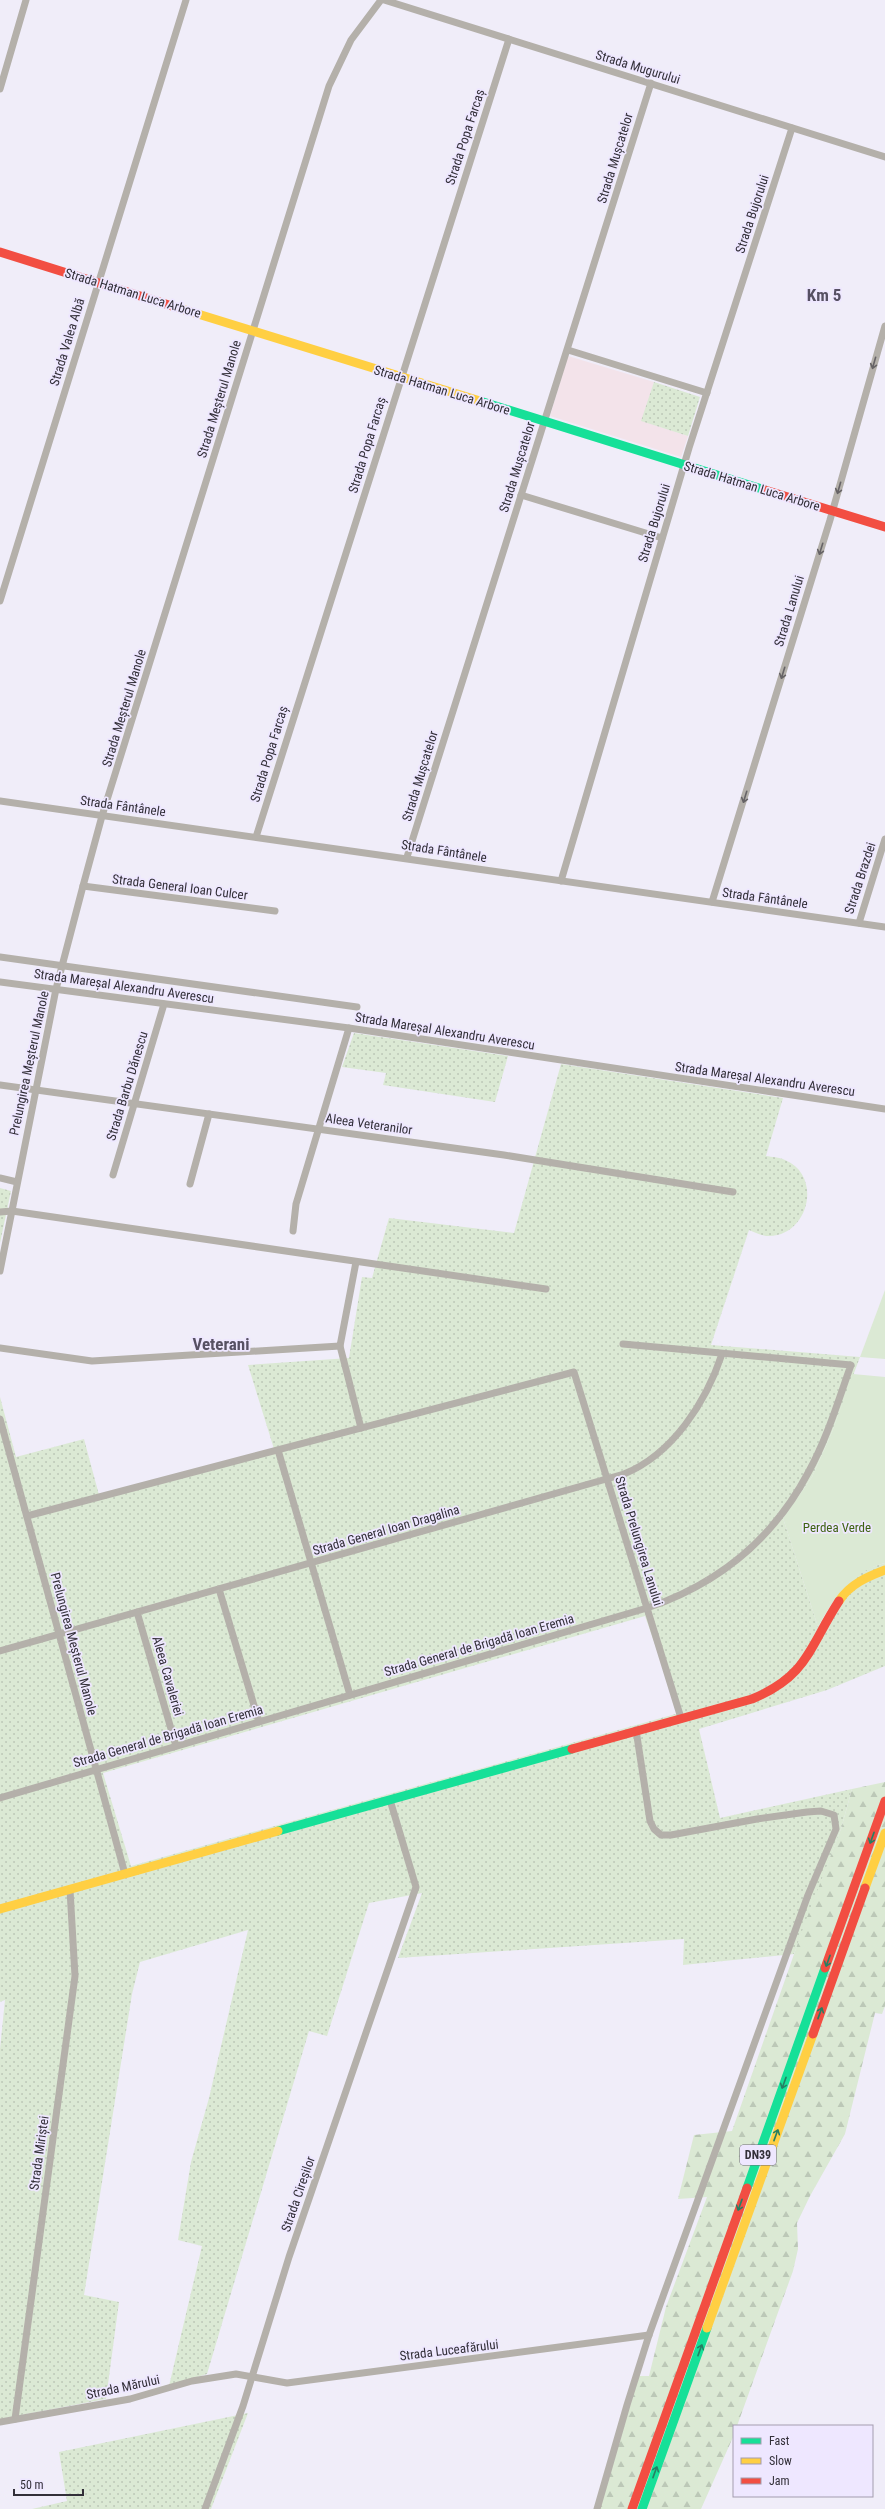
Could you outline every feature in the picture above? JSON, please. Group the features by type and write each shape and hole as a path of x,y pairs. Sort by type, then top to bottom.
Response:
{"main road":[{"name":"Strada Hatman Luca Arbore","path":"0,252 885,527"},
{"path":"0,1909 636,1730 752,1699 770,1692 788,1679 809,1655 830,1613 846,1590 864,1577 885,1570"},
{"name":"DN39","path":"632,2509 885,1801"},
{"name":"DN39","path":"642,2509 885,1833"}],"street":[{"path":"0,89 26,0"},
{"name":"Strada Valea Albă","path":"0,600 186,0"},
{"name":"Strada Mugurului","path":"383,0 651,83 885,158"},
{"name":"Strada Meșterul Manole","path":"102,816 252,330 336,69 351,40 383,0"},
{"name":"Strada Popa Farcaș","path":"256,837 509,39"},
{"name":"Strada Mușcatelor","path":"407,857 651,83"},
{"name":"Strada Bujorului","path":"562,881 684,465 792,128"},
{"name":"Strada Lanului","path":"712,902 832,511 885,326"},
{"path":"568,350 707,394"},
{"path":"521,495 662,538"},
{"name":"Strada Fântânele","path":"0,801 407,857 562,881 885,927"},
{"name":"Prelungirea Meșterul Manole","path":"0,1271 56,989 102,816"},
{"name":"Strada Brazdei","path":"859,923 885,840"},
{"name":"Strada General Ioan Culcer","path":"83,886 275,911"},
{"name":"Strada Mareșal Alexandru Averescu","path":"0,957 356,1007"},
{"name":"Strada Mareșal Alexandru Averescu","path":"0,982 350,1028 885,1109"},
{"name":"Strada Barbu Dănescu","path":"113,1176 164,1004"},
{"path":"293,1231 296,1204 350,1028"},
{"name":"Aleea Veteranilor","path":"0,1085 504,1155 733,1192"},
{"path":"190,1184 209,1114"},
{"path":"0,1178 17,1182"},
{"path":"0,1212 12,1211 546,1289"},
{"path":"27,1516 361,1428 340,1346 356,1262"},
{"path":"623,1344 722,1354"},
{"path":"0,1348 92,1361 340,1346"},
{"name":"Strada General de Brigadă Ioan Eremia","path":"0,1798 647,1608 674,1599 719,1574 745,1554 781,1514 808,1473 828,1429 851,1365 722,1354"},
{"name":"Strada General Ioan Dragalina","path":"0,1651 608,1480 638,1469 650,1461 672,1440 702,1398 717,1368 722,1354"},
{"name":"Strada Prelungirea Lanului","path":"361,1428 574,1372 681,1718"},
{"name":"Prelungirea Meșterul Manole","path":"0,1419 125,1874"},
{"path":"278,1450 350,1695"},
{"path":"219,1589 259,1722"},
{"name":"Aleea Cavaleriei","path":"137,1612 176,1746"},
{"path":"597,2509 626,2405 650,2335 808,1894 836,1829 834,1815 821,1811 757,1818 690,1832 661,1835 654,1829 650,1821 636,1730"},
{"name":"Strada Cireșilor","path":"205,2509 231,2439 291,2250 416,1887 390,1800"},
{"name":"Strada Miriștei","path":"14,2419 75,1976 70,1890"},
{"name":"Strada Luceafărului","path":"251,2375 287,2383 650,2335"},
{"name":"Strada Mărului","path":"0,2422 130,2399 207,2378 236,2374 251,2375"}],"shaded area":[{"path":"568,356 654,382 642,421 688,436 681,457 550,416"}],"green space":[{"path":"654,382 700,397 688,436 641,421"},
{"path":"354,1033 508,1056 495,1102 383,1085 386,1073 342,1067"},
{"path":"561,1064 783,1098 766,1156 783,1159 797,1168 804,1179 807,1192 806,1205 801,1217 792,1228 780,1234 766,1236 749,1230 711,1345 860,1357 832,1432 812,1477 783,1518 818,1627 844,1587 852,1579 871,1567 885,1563 885,1666 827,1690 699,1729 720,1818 852,1789 841,1829 794,1954 683,1965 684,1939 398,1958 422,1893 369,1903 327,2036 309,2031 207,2374 169,2386 202,2246 178,2240 191,2162 209,2098 248,1930 140,1962 132,1994 84,2295 119,2302 106,2399 0,2419 0,2049 5,2000 0,2002 0,1397 16,1457 84,1439 99,1495 274,1449 248,1365 349,1358 362,1277 372,1278 389,1218 514,1233","holes":["645,1616 679,1713 131,1866 103,1773"]},
{"path":"0,1188 11,1191 0,1243"},
{"path":"885,1290 885,1359 860,1357"},
{"name":"Perdea Verde","path":"853,1374 885,1377 885,1563 873,1567 853,1579 837,1596 818,1627 783,1518 812,1477 832,1432"},
{"path":"885,1782 885,2006 882,2014 875,2013 845,2134 810,2196 797,2223 798,2249 793,2271 737,2425 733,2425 733,2437 701,2509 594,2509 638,2376 649,2376 666,2307 707,2197 678,2199 694,2135 732,2131 806,1920 841,1829 852,1789"},
{"path":"248,2413 211,2509 32,2509 67,2501 59,2452"}],"traffic: fast":[{"path":"480,401 765,490"},
{"path":"278,1831 572,1749"},
{"path":"747,2188 825,1968"},
{"path":"642,2509 707,2328"}],"traffic: slow":[{"path":"172,306 480,401"},
{"path":"839,1601 848,1590 865,1578 885,1570"},
{"path":"0,1909 278,1831"},
{"path":"865,1888 885,1833"},
{"path":"707,2328 813,2034"}],"traffic: jam":[{"path":"0,252 172,306"},
{"path":"765,490 885,527"},
{"path":"572,1749 752,1699 771,1690 796,1670 805,1659 839,1601"},
{"path":"825,1968 885,1801"},
{"path":"813,2034 865,1888"},
{"path":"632,2509 747,2188"}],"district":[{"name":"Km 5","path":"824,295"},
{"name":"Veterani","path":"221,1344"}]}
